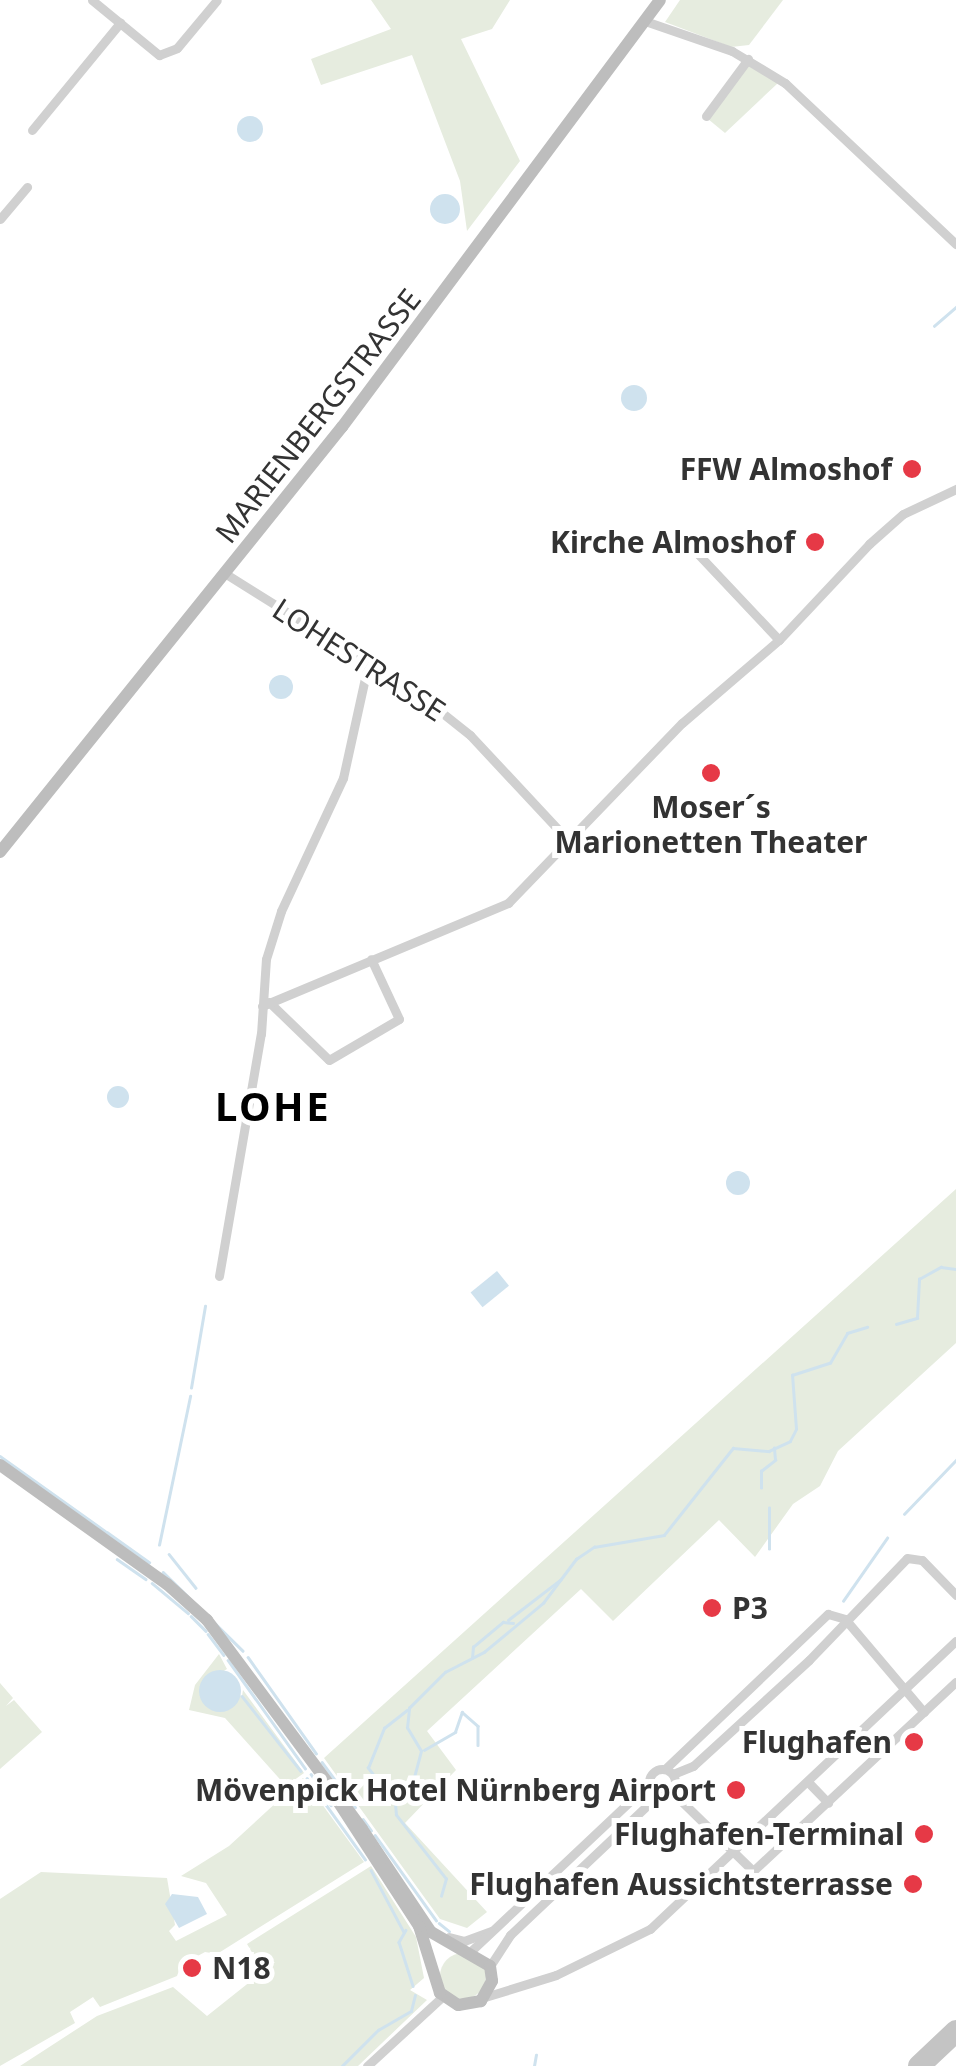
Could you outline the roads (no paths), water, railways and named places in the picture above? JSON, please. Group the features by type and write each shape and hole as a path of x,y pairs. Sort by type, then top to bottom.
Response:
{"main road":[{"name":"MARIENBERGSTRASSE","path":"0,852 226,574 660,0"},
{"path":"0,1466 201,1614 334,1795 420,1918 440,1942 490,1966 485,1997 463,2005 443,1996 417,1921 334,1795"},
{"path":"436,1981 441,1964 465,1951"}],"street":[{"path":"92,0 159,55 170,53 217,0"},
{"path":"645,22 748,59 798,95 956,244"},
{"path":"32,130 120,23"},
{"path":"706,116 748,59"},
{"path":"0,219 26,187"},
{"path":"266,1004 508,904 682,722 779,640 903,514 956,489"},
{"path":"698,554 779,640"},
{"name":"LOHESTRASSE","path":"226,574 368,664 391,673 470,735 569,841"},
{"path":"219,1276 266,1004 275,927 342,778 368,664"},
{"path":"266,1004 329,1060 398,1019 371,959"},
{"path":"465,1951 498,1928 650,1783 654,1771 692,1766 907,1558 922,1560 956,1594"},
{"path":"669,1771 828,1614 844,1619 924,1712"},
{"path":"485,1997 556,1976 650,1929 956,1640"},
{"path":"669,1771 672,1791 731,1856 745,1869 760,1868 956,1682"},
{"path":"808,1782 828,1803"},
{"path":"650,1783 659,1794"},
{"path":"490,1966 510,1935 659,1794 672,1791"},
{"path":"420,1918 458,1940 498,1928"},
{"path":"367,2066 443,1996"}],"water":[{"path":"250,116 259,120 263,129 259,138 250,142 241,138 237,129 241,120"},
{"path":"445,194 456,198 460,209 456,220 445,224 434,220 430,209 434,198"},
{"path":"634,385 643,389 647,398 643,407 634,411 625,407 621,398 625,389"},
{"path":"281,675 293,687 281,699 269,687"},
{"path":"118,1086 126,1089 126,1105 118,1108 110,1105 107,1097 110,1089"},
{"path":"738,1171 750,1183 738,1195 726,1183"},
{"path":"497,1271 509,1286 483,1307 471,1292"},
{"path":"220,1670 235,1676 241,1691 235,1706 220,1712 205,1706 199,1691 205,1676"},
{"path":"172,1894 198,1897 207,1914 179,1928 165,1904"}],"waterway":[{"path":"934,326 956,307"},
{"path":"896,1324 917,1318 919,1279 941,1267 956,1269"},
{"path":"191,1388 205,1306"},
{"path":"441,1896 446,1879 396,1815 395,1804 413,1781 421,1751 407,1728 409,1708 445,1672 484,1652 543,1603 576,1559 594,1547 664,1535 733,1448 769,1451 790,1441 796,1429 792,1375 830,1363 847,1333 867,1327"},
{"path":"159,1545 190,1396"},
{"path":"761,1488 761,1471 775,1460 774,1448"},
{"path":"0,1456 105,1531"},
{"path":"904,1514 956,1460"},
{"path":"769,1508 769,1549"},
{"path":"107,1532 149,1562"},
{"path":"843,1601 887,1538"},
{"path":"169,1554 196,1588"},
{"path":"117,1559 146,1579"},
{"path":"163,1572 243,1651"},
{"path":"508,1620 560,1580"},
{"path":"152,1583 188,1613"},
{"path":"191,1616 206,1631"},
{"path":"472,1658 473,1647 503,1622 513,1623"},
{"path":"208,1634 224,1655"},
{"path":"248,1657 316,1753"},
{"path":"228,1660 305,1768"},
{"path":"242,1696 301,1771"},
{"path":"394,1802 368,1768 384,1728 407,1710"},
{"path":"424,1750 455,1732 462,1712 478,1726 478,1745"},
{"path":"322,1762 355,1807"},
{"path":"311,1774 318,1784"},
{"path":"307,1778 365,1859"},
{"path":"321,1789 331,1805"},
{"path":"363,1819 371,1830"},
{"path":"375,1835 436,1920"},
{"path":"371,1870 404,1932"},
{"path":"439,1923 449,1931"},
{"path":"406,1930 399,1942 413,1986"},
{"path":"342,2066 378,2030 411,2011 415,1995"},
{"path":"534,2066 536,2055"}],"place":[{"name":"FFW Almoshof","path":"912,469"},
{"name":"Kirche Almoshof","path":"815,542"},
{"name":"Moser´s Marionetten Theater","path":"711,773"},
{"name":"P3","path":"712,1608"},
{"name":"Flughafen","path":"914,1742"},
{"name":"Mövenpick Hotel Nürnberg Airport","path":"736,1790"},
{"name":"Flughafen-Terminal","path":"924,1834"},
{"name":"Flughafen Aussichtsterrasse","path":"913,1884"},
{"name":"N18","path":"192,1968"}],"district":[{"name":"LOHE","path":"273,1106"}]}
